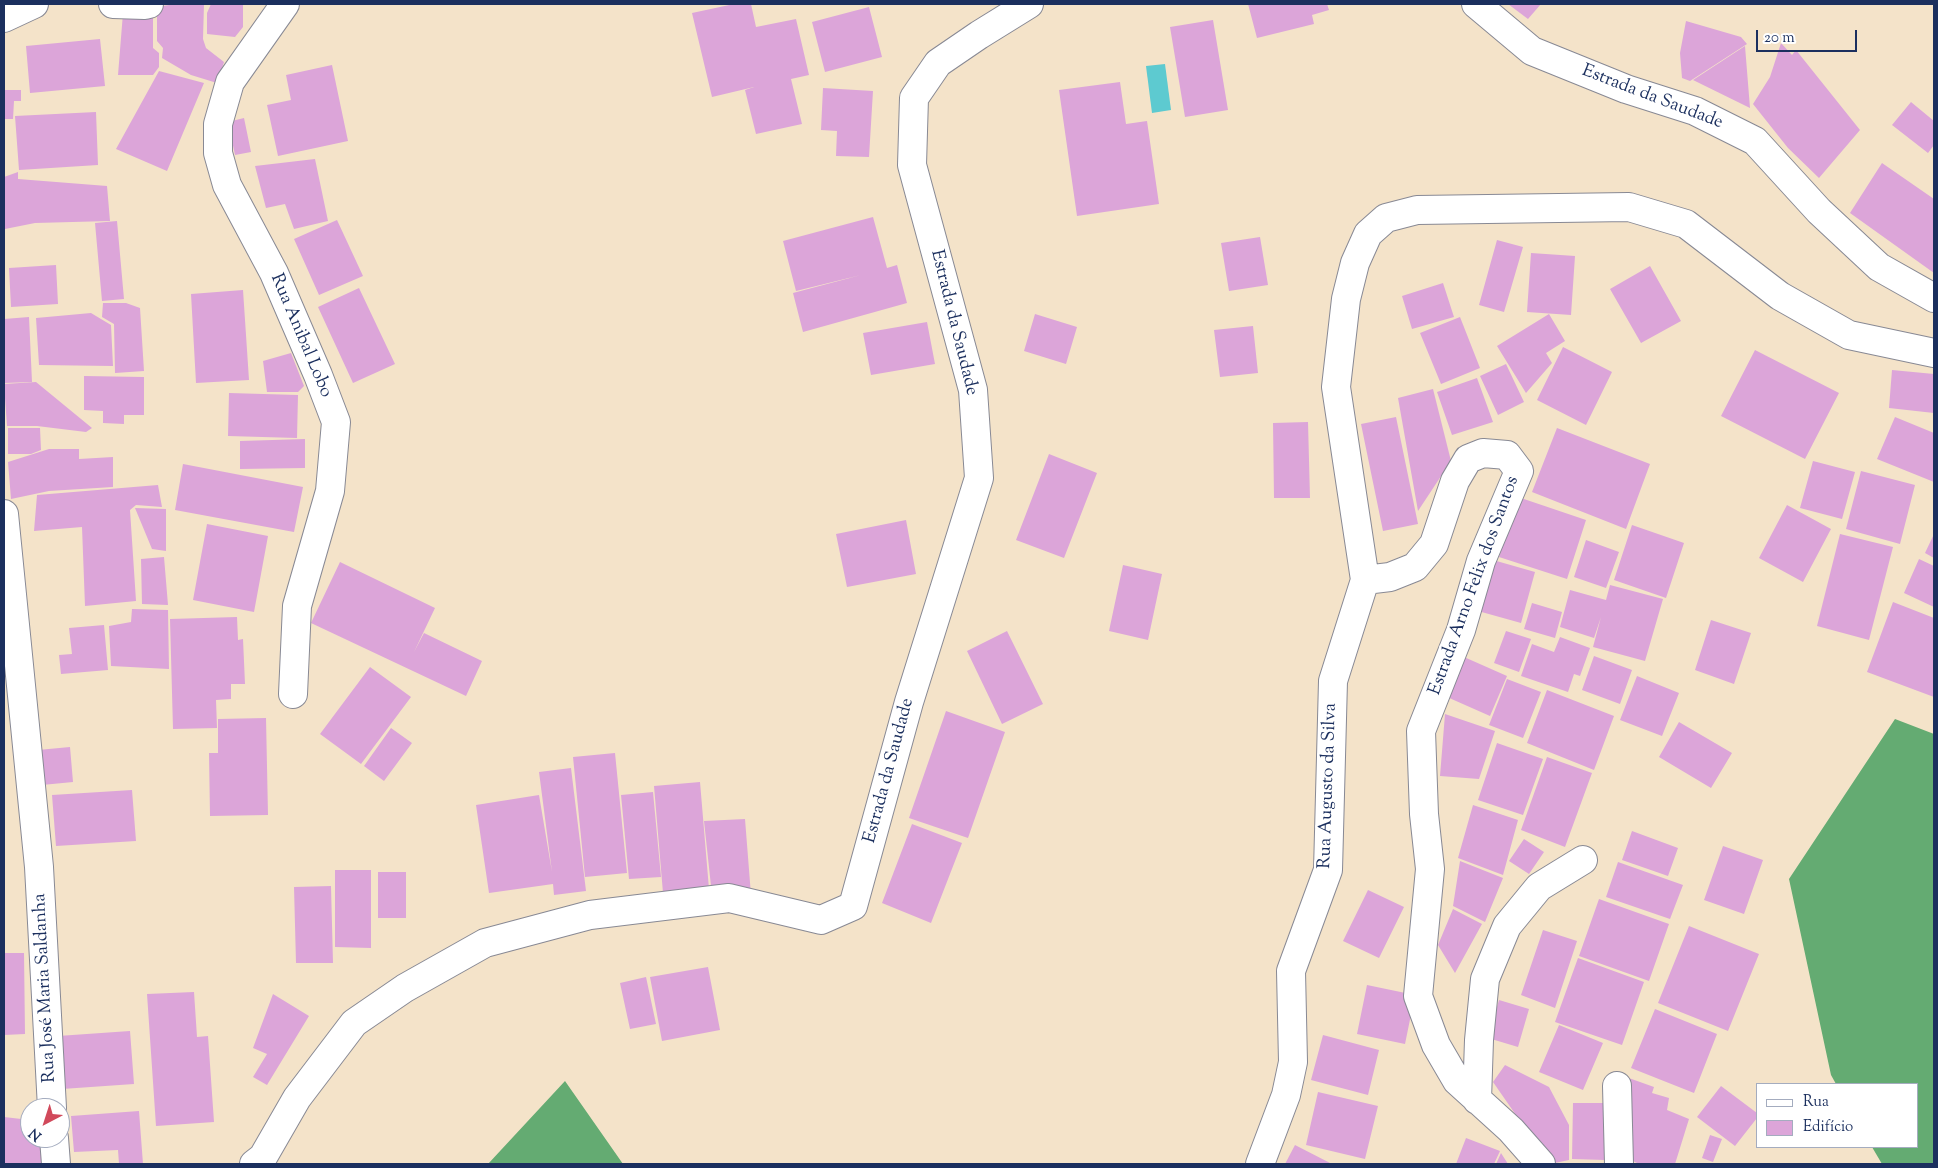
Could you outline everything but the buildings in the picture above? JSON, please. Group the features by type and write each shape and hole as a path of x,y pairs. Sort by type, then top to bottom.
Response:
{"street":[{"path":"4,18 34,4"},
{"path":"113,4 149,4"},
{"name":"Rua Anibal Lobo","path":"285,4 230,82 218,124 218,153 227,185 274,273 336,422 330,491 297,606 293,694"},
{"name":"Estrada da Saudade","path":"254,1164 264,1157 297,1098 354,1023 405,988 486,943 590,915 729,898 821,920 853,906 909,702 979,478 973,390 912,165 914,98 938,63 1029,4"},
{"name":"Estrada da Saudade","path":"1476,4 1532,51 1626,89 1695,111 1755,141 1819,211 1880,267 1934,298"},
{"path":"1365,580 1336,387 1346,298 1355,263 1368,234 1386,218 1418,210 1629,206 1686,224 1780,296 1849,335 1934,353"},
{"name":"Estrada Arno Felix dos Santos","path":"1365,580 1390,577 1415,567 1434,544 1455,481 1468,459 1483,453 1508,455 1519,471 1481,561 1461,630 1421,730 1424,814 1430,869 1418,996 1436,1045 1457,1081 1511,1130 1540,1164"},
{"name":"Rua José Maria Saldanha","path":"4,514 39,867 51,1098"},
{"name":"Rua Augusto da Silva","path":"1260,1164 1286,1094 1293,1062 1291,971 1328,870 1333,682 1365,580"},
{"path":"1478,1100 1479,1040 1485,979 1508,926 1539,888 1583,860"},
{"path":"1617,1086 1619,1164"},
{"path":"55,1148 56,1164"}],"green space":[{"path":"1895,719 1934,734 1934,1164 1882,1164 1873,1148 1918,1148 1918,1083 1835,1083 1831,1075 1789,879"},
{"path":"565,1081 623,1164 488,1164"}],"water":[{"path":"1165,64 1171,110 1152,113 1146,66"}]}
